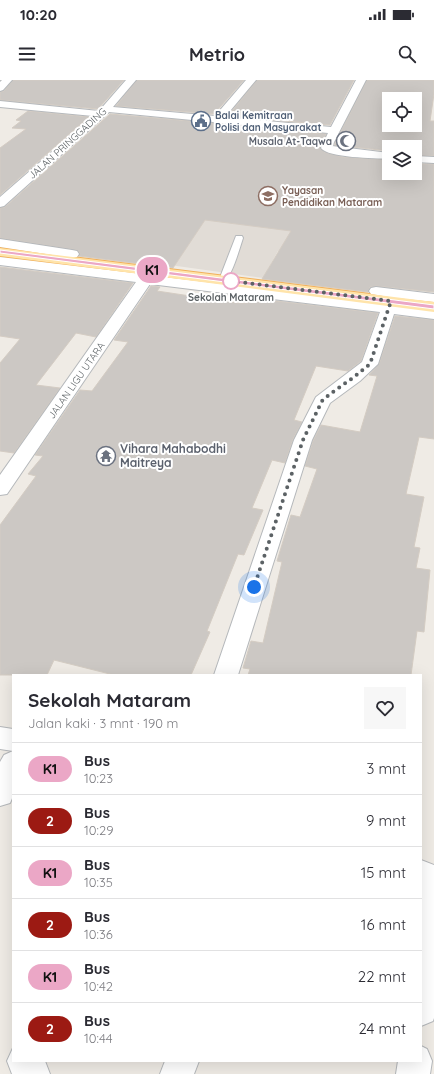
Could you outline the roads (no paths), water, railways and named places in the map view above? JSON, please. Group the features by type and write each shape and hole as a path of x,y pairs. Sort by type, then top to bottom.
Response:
{"main road":[{"path":"0,252 38,261 69,257 148,275 177,270 212,281 276,283 390,305 434,307"}],"street":[{"path":"0,88 7,80"},
{"name":"JALAN PRINGGADING","path":"0,203 104,112 130,80"},
{"path":"217,120 251,80"},
{"path":"360,80 336,131 326,148 335,151 382,155"},
{"path":"0,104 217,120 336,131"},
{"path":"422,159 434,160"},
{"path":"0,243 69,257"},
{"path":"0,261 38,261 148,275 212,281 390,305 434,314"},
{"name":"JALAN LIGU UTARA","path":"0,489 148,275"},
{"path":"276,283 434,298"},
{"path":"226,674 303,440 322,401 370,364 390,305"},
{"path":"0,738 12,740"},
{"path":"0,794 12,765"},
{"path":"422,874 434,879"},
{"path":"422,1000 434,891"},
{"path":"25,1062 33,1074"},
{"path":"176,1074 182,1062"},
{"path":"413,1074 415,1062"}],"lane":[{"path":"212,281 232,260 239,238"}],"place":[{"name":"Balai Kemitraan Polisi dan Masyarakat","path":"201,121"},
{"name":"Musala At-Taqwa","path":"346,141"},
{"name":"Yayasan Pendidikan Mataram","path":"268,196"},
{"name":"Sekolah Mataram","path":"231,281"},
{"name":"Vihara Mahabodhi Maitreya","path":"106,456"}]}
